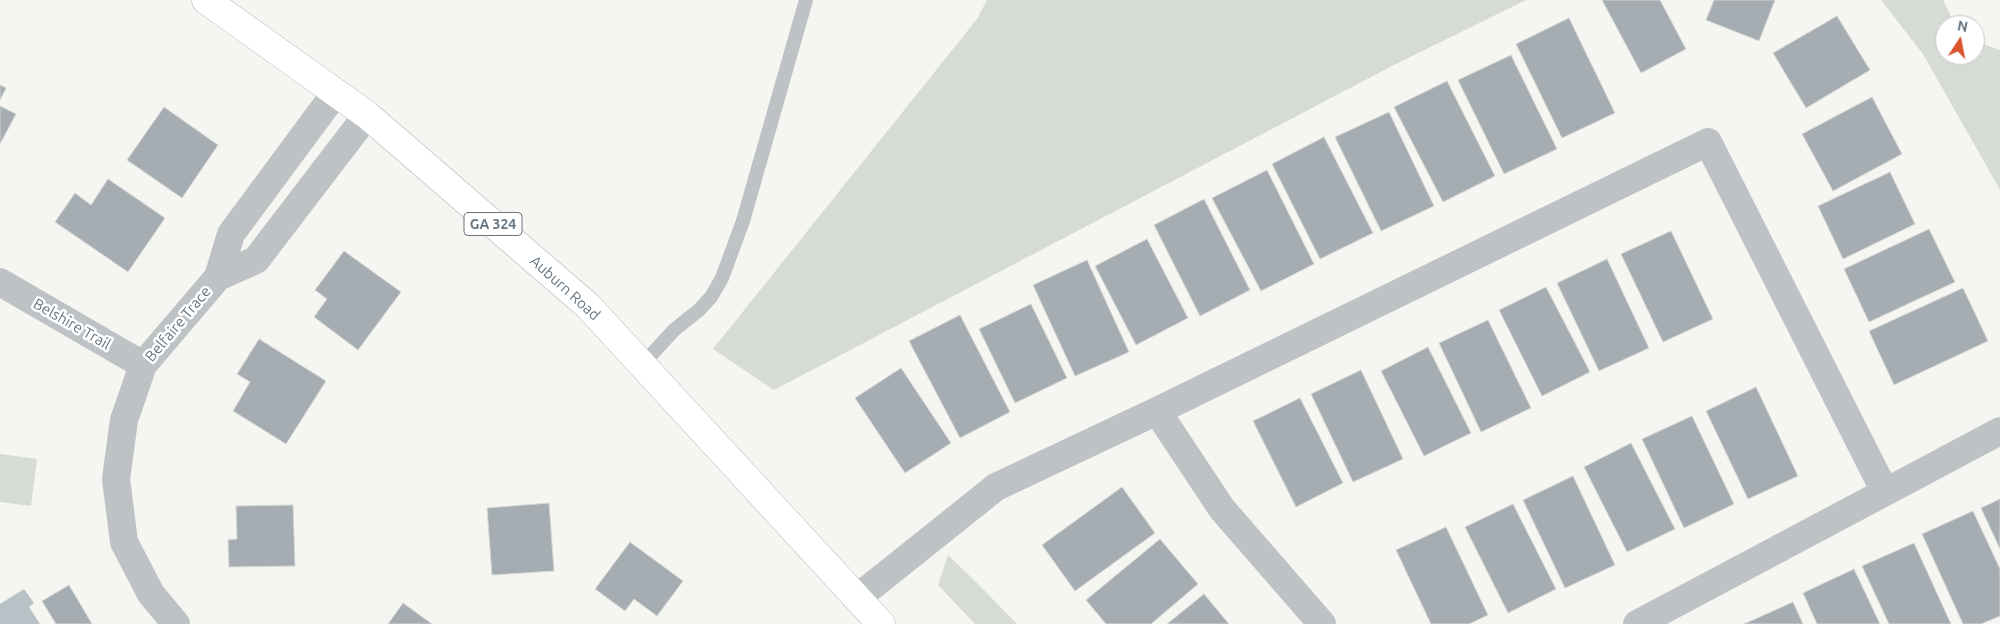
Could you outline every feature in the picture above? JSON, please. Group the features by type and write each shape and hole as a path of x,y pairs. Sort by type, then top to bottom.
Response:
{"main road":[{"name":"Auburn Road","path":"206,0 367,115 588,306 882,624"}],"street":[{"name":"Belfaire Trace","path":"176,624 151,594 124,542 116,479 124,420 144,365 218,277 231,234 336,92"},
{"name":"Belfaire Trace","path":"218,277 256,260 367,115"},
{"path":"857,598 996,487 1157,411 1708,142 1886,492"},
{"name":"Belshire Trail","path":"0,282 144,365"},
{"path":"1157,411 1222,509 1322,624"},
{"path":"1637,624 2000,431"}],"lane":[{"path":"642,365 674,330 699,310 711,296 722,278 743,220 806,0"}],"shaded area":[{"path":"987,0 1526,0 1392,66 774,390 713,349 977,19"},
{"path":"1881,0 1943,0 1950,15 1935,15 1935,65 1985,65 1985,45 2000,50 2000,190 1923,54"},
{"path":"0,454 37,459 31,506 0,502"},
{"path":"948,555 1017,624 975,624 938,585"},
{"path":"24,589 34,603 29,607 40,624 0,624 0,604"}],"building":[{"path":"1602,0 1660,0 1686,49 1641,73"},
{"path":"1714,0 1775,0 1759,41 1706,20"},
{"path":"1837,16 1870,70 1806,108 1773,53"},
{"path":"1569,18 1615,113 1562,138 1516,44"},
{"path":"1511,55 1557,149 1504,174 1458,80"},
{"path":"1447,81 1495,176 1443,202 1394,107"},
{"path":"0,85 6,88 0,100"},
{"path":"1872,97 1902,154 1833,191 1802,134"},
{"path":"0,106 16,114 0,144"},
{"path":"164,107 218,145 182,198 127,160"},
{"path":"1389,112 1434,206 1381,231 1335,137"},
{"path":"1324,137 1373,233 1320,259 1272,164"},
{"path":"1267,170 1314,264 1261,291 1212,198"},
{"path":"1890,172 1915,224 1843,259 1818,206"},
{"path":"108,179 165,218 128,272 55,222 75,193 91,205"},
{"path":"1204,199 1250,290 1200,316 1154,225"},
{"path":"1929,229 1955,282 1869,322 1844,269"},
{"path":"1671,231 1713,319 1663,342 1621,254"},
{"path":"1147,239 1188,318 1136,345 1095,266"},
{"path":"344,251 401,292 358,350 314,317 327,299 315,290"},
{"path":"1607,259 1649,348 1599,371 1557,283"},
{"path":"1087,260 1129,352 1075,376 1033,285"},
{"path":"1546,287 1590,372 1542,396 1499,310"},
{"path":"1963,288 1988,341 1894,385 1869,331"},
{"path":"1031,304 1067,378 1015,403 979,329"},
{"path":"960,315 1010,412 960,438 909,341"},
{"path":"1488,320 1531,408 1481,432 1439,343"},
{"path":"259,339 326,381 286,444 233,411 250,382 237,374"},
{"path":"1428,347 1471,433 1424,456 1381,371"},
{"path":"901,368 951,443 905,473 855,398"},
{"path":"1361,370 1403,459 1353,482 1311,394"},
{"path":"1756,387 1798,476 1748,499 1706,411"},
{"path":"1300,398 1343,483 1296,507 1253,421"},
{"path":"1692,416 1734,504 1684,528 1642,439"},
{"path":"1631,443 1675,529 1627,552 1584,467"},
{"path":"1573,476 1615,565 1565,588 1523,500"},
{"path":"1122,487 1155,533 1075,591 1042,545"},
{"path":"2000,499 2000,549 1981,508"},
{"path":"549,503 554,571 492,575 487,508"},
{"path":"1513,504 1556,589 1508,613 1465,527"},
{"path":"293,505 295,566 229,567 228,540 237,539 236,506"},
{"path":"1973,511 2000,569 2000,616 1981,624 1963,624 1922,534"},
{"path":"1446,527 1488,615 1469,624 1431,624 1396,550"},
{"path":"1160,539 1198,584 1151,624 1106,624 1086,600"},
{"path":"630,542 683,581 657,616 634,599 625,611 595,589"},
{"path":"1914,543 1951,624 1889,624 1862,566"},
{"path":"1854,569 1880,624 1817,624 1803,593"},
{"path":"69,585 92,624 56,624 42,601"},
{"path":"1204,594 1229,624 1167,624"},
{"path":"1793,602 1803,624 1744,624"},
{"path":"403,603 432,624 388,624"}]}
